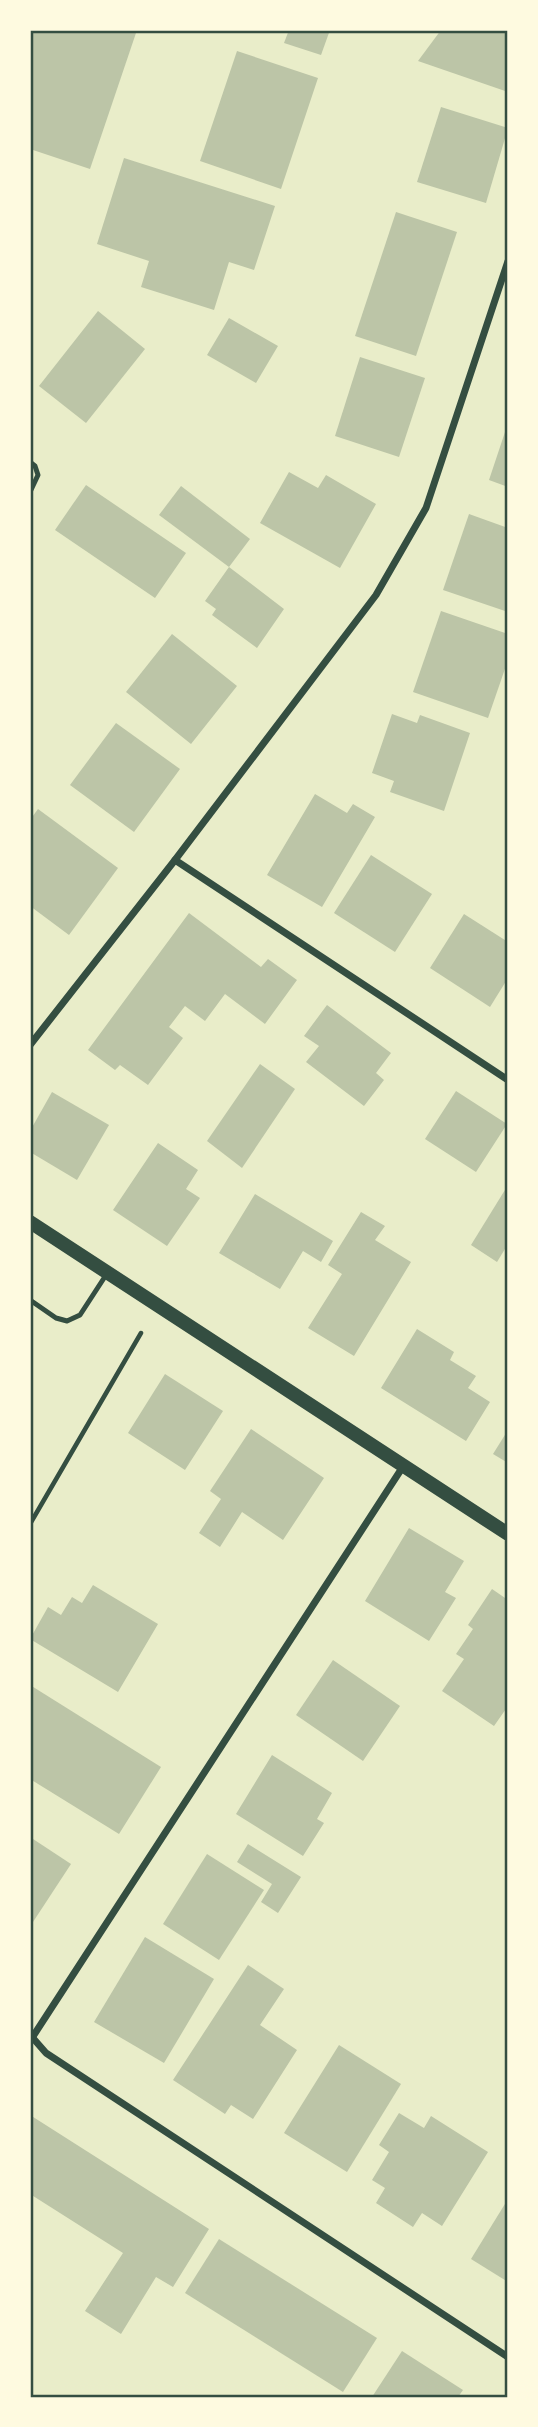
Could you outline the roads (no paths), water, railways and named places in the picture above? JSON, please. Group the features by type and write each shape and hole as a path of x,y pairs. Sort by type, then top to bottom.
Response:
{"main road":[{"path":"30,1222 508,1534"}],"street":[{"path":"30,1045 376,596 426,508 508,261"},
{"path":"175,860 508,1080"},
{"path":"404,1465 31,2039 46,2053 508,2357"}],"lane":[{"path":"30,462 35,466 38,475 30,492"},
{"path":"30,1300 56,1318 67,1321 80,1315 107,1272"}]}
